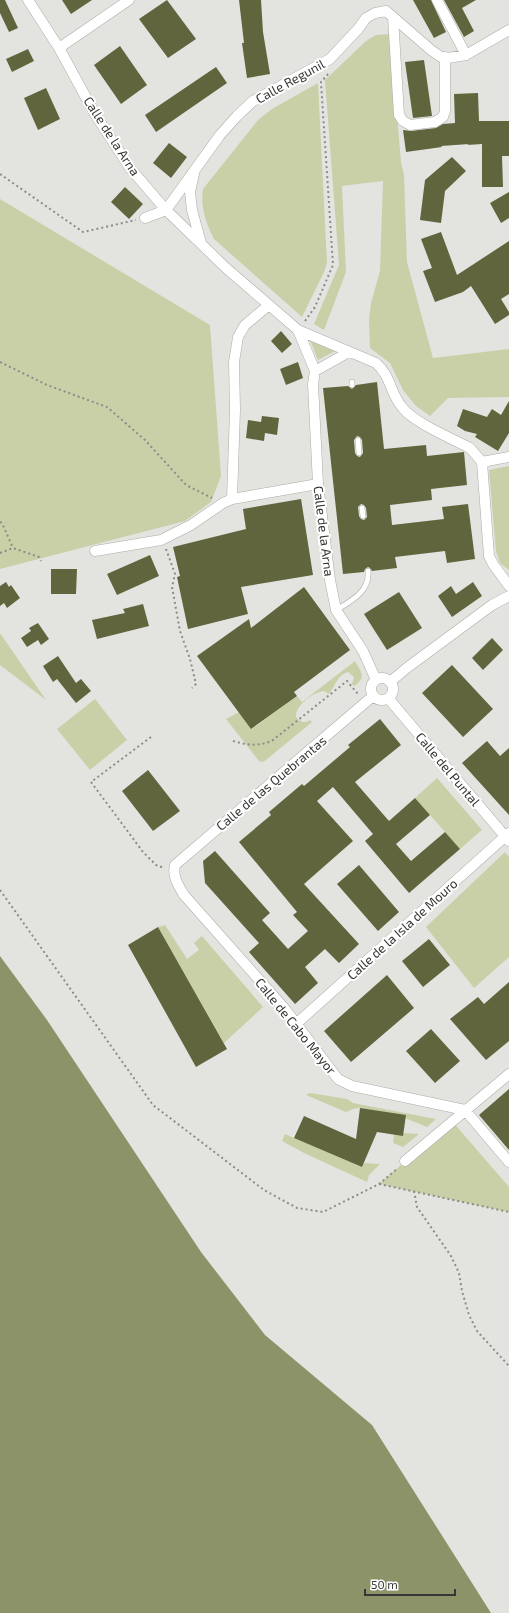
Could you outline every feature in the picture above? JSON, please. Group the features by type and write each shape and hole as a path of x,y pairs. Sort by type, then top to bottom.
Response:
{"street":[{"name":"Calle de la Arna","path":"28,0 59,48 95,114 130,168 166,210 226,268 298,330 315,371 313,384 318,484 330,580 336,610 362,651 376,680"},
{"path":"59,48 129,0"},
{"path":"437,0 466,55"},
{"name":"Calle Regunil","path":"166,210 195,169 233,121 253,101 327,60 348,40 366,18 375,13 386,11 431,50 445,57"},
{"path":"393,17 399,115 403,121 410,125 435,122 443,117 445,111 445,57 466,55 509,30"},
{"name":"Calle Regunil","path":"195,169 190,192 192,210 201,243"},
{"path":"145,218 166,210"},
{"path":"232,499 235,410 234,362 238,337 245,325 269,305"},
{"path":"298,330 376,363 384,370 401,407 414,419 470,448 482,462 490,556 493,564 509,586"},
{"path":"315,371 349,352"},
{"path":"482,462 509,457"},
{"path":"95,551 161,540 191,525 222,503 232,499 318,484"},
{"path":"390,682 408,667 508,597"},
{"path":"385,679 390,682 392,692 388,698 382,700 369,699 373,682 376,680 385,679"},
{"name":"Calle del Puntal","path":"388,698 508,837"},
{"name":"Calle de las Quebrantas","path":"173,872 174,865 369,699"},
{"name":"Calle de la Isla de Mouro","path":"296,1024 508,837"},
{"name":"Calle de Cabo Mayor","path":"173,872 184,895 284,1009 338,1079 352,1086 465,1110"},
{"path":"405,1161 509,1074"},
{"path":"465,1110 509,1162"}],"lane":[{"path":"358,440 359,452"},
{"path":"362,508 362,516"},
{"path":"336,610 360,595 365,588 368,571"}],"path":[{"path":"298,330 315,307 333,264 321,82 333,68 327,60"},
{"path":"0,174 82,232 145,218"},
{"path":"0,362 47,385 107,407 145,440 186,485 222,503"},
{"path":"0,522 2,523 13,548"},
{"path":"161,540 175,574 172,587 180,631 190,659 196,684 192,688"},
{"path":"0,553 13,548 39,557 41,562"},
{"path":"233,741 264,745 273,740 347,681 369,699"},
{"path":"151,737 91,782 143,852 156,865 173,872"},
{"path":"0,890 153,1105 264,1190 297,1208 323,1212 379,1184 405,1161"},
{"path":"379,1184 509,1212"},
{"path":"414,1191 417,1207 451,1256 460,1272 462,1291 469,1315 477,1331 509,1366"}],"shaded area":[{"path":"390,34 401,162 404,175 407,262 433,358 509,349 509,397 448,398 430,416 416,406 403,390 390,363 370,348 369,320 371,303 380,271 383,181 342,186 346,272 324,330 314,324 339,265 325,80 366,41 376,35"},
{"path":"318,83 327,263 302,317 214,239 204,215 202,196 203,189 258,120 272,109"},
{"path":"0,199 210,325 221,476 211,502 185,521 0,569"},
{"path":"310,340 335,351 318,360"},
{"path":"509,466 509,570 500,563 496,551 489,470"},
{"path":"0,633 46,700 0,665"},
{"path":"355,661 362,674 362,677 358,683 354,686 352,684 354,677 348,672 339,678 329,694 324,691 320,692 306,700 298,708 296,717 303,722 310,720 312,722 263,762 259,761 226,719 239,712 252,729 297,696 302,702"},
{"path":"95,699 127,740 90,770 57,729"},
{"path":"437,778 482,830 460,849 415,798"},
{"path":"505,852 509,857 509,957 474,988 426,927"},
{"path":"165,925 187,959 199,950 194,943 202,936 263,1007 224,1043 158,927"},
{"path":"0,956 47,1020 201,1252 265,1335 372,1425 491,1613 0,1613"},
{"path":"310,1093 347,1099 353,1103 436,1119 427,1127 405,1118 360,1108 346,1112 306,1095"},
{"path":"452,1121 509,1187 509,1212 379,1184"},
{"path":"285,1134 362,1167 364,1163 380,1164 369,1175 367,1182 304,1153 282,1141"},
{"path":"394,1134 419,1134 403,1147 393,1143"}],"building":[{"path":"0,0 5,0 18,28 9,32 0,13"},
{"path":"62,0 92,0 71,14"},
{"path":"167,0 196,39 168,58 139,19"},
{"path":"239,0 261,0 263,32 270,74 247,78 242,43 244,43"},
{"path":"413,0 431,0 446,32 434,38"},
{"path":"444,0 476,0 462,8 474,31 464,37"},
{"path":"120,46 147,85 121,104 94,65"},
{"path":"28,49 34,61 12,72 6,59"},
{"path":"424,60 432,116 413,118 405,62"},
{"path":"216,67 227,83 156,132 145,115"},
{"path":"46,88 60,119 38,130 24,98"},
{"path":"478,93 479,121 509,121 509,156 502,156 503,187 482,187 482,144 441,146 442,147 406,152 403,130 411,131 436,128 443,124 455,123 454,94"},
{"path":"169,143 187,157 171,178 153,163"},
{"path":"452,157 466,171 445,191 441,223 420,220 425,180"},
{"path":"125,187 143,204 129,219 111,202"},
{"path":"509,192 509,218 501,223 490,203"},
{"path":"441,232 457,275 509,241 509,294 501,299 509,312 509,315 495,324 471,286 463,292 435,302 423,271 432,268 421,239"},
{"path":"281,331 292,344 282,353 271,341"},
{"path":"298,362 303,378 286,385 280,369"},
{"path":"377,382 384,449 426,445 427,456 464,452 467,485 431,489 432,500 390,505 392,525 444,519 442,507 468,504 475,559 447,563 445,551 395,557 397,568 372,571 368,567 364,572 343,574 323,388 348,386 352,389 356,385","holes":["357,436 362,440 363,453 360,457 355,453 354,440","361,504 366,508 367,517 364,520 359,516 358,507"]},
{"path":"509,401 509,433 498,451 475,437 477,434 465,431 457,426 463,409 487,417 492,409 501,415"},
{"path":"262,416 279,418 277,435 265,433 264,441 246,438 248,420 261,422"},
{"path":"301,499 313,575 241,587 248,614 188,629 177,577 180,576 173,547 246,529 243,509"},
{"path":"150,555 159,576 117,595 107,574"},
{"path":"51,569 77,569 76,594 51,594"},
{"path":"6,582 9,587 11,585 20,598 7,608 4,603 0,606 0,586"},
{"path":"473,582 482,596 452,617 438,596 451,586 456,594"},
{"path":"304,587 350,650 294,692 297,696 251,729 197,656 249,619 251,628"},
{"path":"399,592 422,628 387,650 364,614"},
{"path":"143,604 149,626 97,639 92,620 125,613 123,609"},
{"path":"38,623 49,639 41,645 38,640 27,647 21,638 31,631 29,628"},
{"path":"492,638 503,650 483,670 472,658"},
{"path":"58,656 76,683 81,679 91,691 76,703 57,679 53,682 43,666"},
{"path":"452,665 493,709 463,737 422,693"},
{"path":"380,719 401,745 355,782 389,821 415,798 430,815 396,844 411,861 445,832 460,849 409,893 365,841 373,834 333,787 317,801 353,841 304,884 359,944 339,963 325,949 305,967 318,983 295,1004 249,952 259,943 205,883 203,861 215,851 270,913 262,920 288,949 308,931 293,915 297,912 239,842 271,815 269,812 302,784 304,786 350,747 348,745"},
{"path":"487,741 500,756 509,748 509,815 462,763"},
{"path":"148,770 180,811 153,831 122,791"},
{"path":"359,865 399,912 378,931 337,884"},
{"path":"158,927 227,1049 196,1067 128,945"},
{"path":"429,939 450,965 423,987 402,961"},
{"path":"387,975 414,1008 351,1062 324,1031"},
{"path":"509,982 509,1041 486,1060 450,1019 478,997 484,1004"},
{"path":"431,1029 460,1061 435,1083 406,1051"},
{"path":"509,1089 509,1150 479,1115"},
{"path":"360,1108 406,1115 403,1136 377,1132 362,1167 294,1138 304,1116 356,1139"}]}
